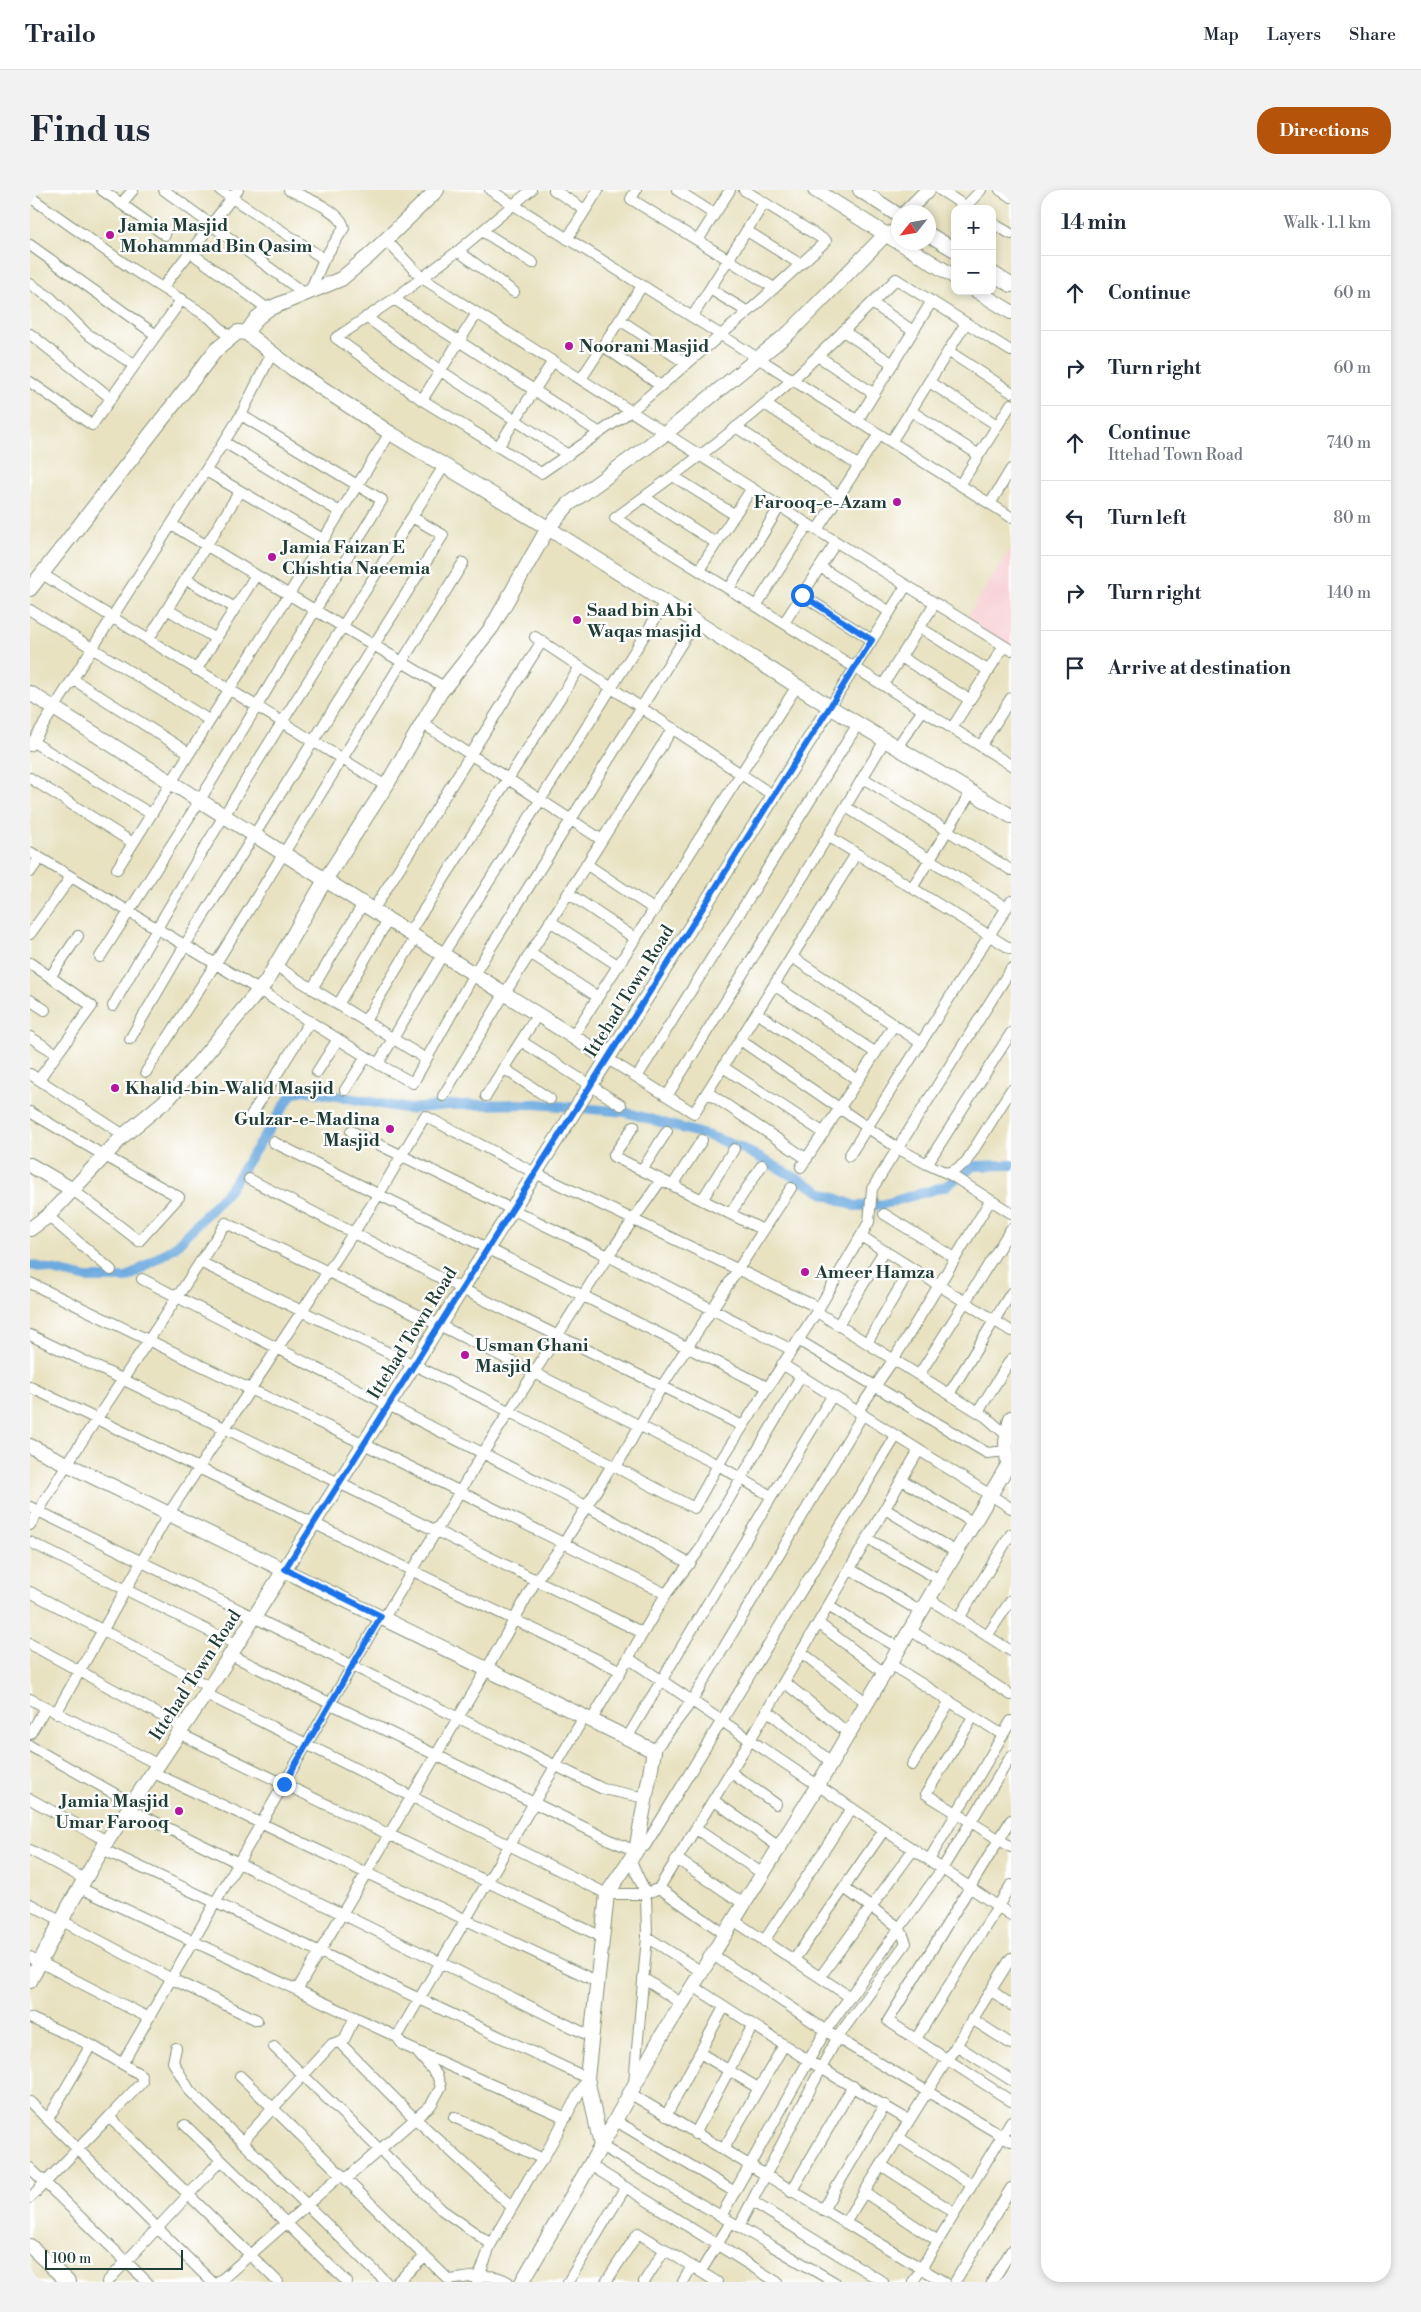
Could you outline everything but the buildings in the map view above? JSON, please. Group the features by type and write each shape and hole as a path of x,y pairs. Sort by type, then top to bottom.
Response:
{"street":[{"path":"102,190 165,235"},
{"path":"122,204 133,190"},
{"path":"164,190 307,294"},
{"path":"220,190 235,194 324,259"},
{"path":"289,190 338,215 344,228 324,259 307,294"},
{"path":"246,333 257,318 268,309 342,279 386,240 402,221 437,190"},
{"path":"490,190 1011,517"},
{"path":"531,190 458,251 394,299 336,338 422,400 541,474 631,411 748,312 826,241 744,190"},
{"path":"554,190 585,210"},
{"path":"567,239 598,190"},
{"path":"636,190 631,199 774,288"},
{"path":"677,190 714,214"},
{"path":"698,240 730,190"},
{"path":"816,190 891,230"},
{"path":"860,190 891,210"},
{"path":"913,205 928,190"},
{"path":"940,190 965,205"},
{"path":"970,205 981,190"},
{"path":"1000,190 1011,197"},
{"path":"163,287 235,194"},
{"path":"31,199 132,269 210,318 229,337"},
{"path":"692,317 764,203"},
{"path":"996,225 1011,234"},
{"path":"747,231 800,264"},
{"path":"482,232 534,264"},
{"path":"30,1229 48,1216 124,1134 169,1098 259,990 276,966 325,880 386,786 444,687 492,627 548,528 569,504 666,433 790,332 891,232"},
{"path":"936,239 951,248"},
{"path":"386,240 422,278 836,542 1008,648 989,671 952,728"},
{"path":"30,245 156,335"},
{"path":"912,250 951,274"},
{"path":"458,251 514,292"},
{"path":"190,252 268,309"},
{"path":"996,276 1011,285"},
{"path":"1011,351 896,279 818,356 765,404 701,455 615,518 1011,764"},
{"path":"30,284 52,298 86,333 134,365"},
{"path":"582,379 642,286"},
{"path":"710,289 748,312"},
{"path":"983,295 1011,312"},
{"path":"30,382 92,425 182,299"},
{"path":"394,299 600,433"},
{"path":"857,421 932,301"},
{"path":"872,303 914,331"},
{"path":"422,400 477,313"},
{"path":"366,317 440,371 568,454"},
{"path":"620,320 687,364"},
{"path":"891,442 966,323"},
{"path":"843,331 893,364"},
{"path":"30,589 216,350 229,337 238,332 246,333 272,353 390,433 548,528 830,707 1011,816"},
{"path":"30,334 111,398"},
{"path":"603,346 661,386"},
{"path":"948,351 1011,392"},
{"path":"151,814 32,744 241,415 272,353"},
{"path":"818,356 874,394"},
{"path":"498,447 553,361"},
{"path":"929,382 997,425"},
{"path":"765,404 859,466"},
{"path":"960,485 1011,404"},
{"path":"911,411 979,455"},
{"path":"100,957 200,800 382,500 241,415"},
{"path":"736,427 840,496"},
{"path":"117,869 390,433"},
{"path":"817,530 879,434"},
{"path":"224,442 340,512"},
{"path":"113,1006 156,928 224,816 444,466"},
{"path":"206,471 323,539"},
{"path":"990,504 1010,474"},
{"path":"673,476 735,515"},
{"path":"699,570 752,488"},
{"path":"148,640 240,491"},
{"path":"644,497 716,543"},
{"path":"729,589 780,506"},
{"path":"130,1039 185,945 443,535 412,517"},
{"path":"756,606 808,524"},
{"path":"172,525 444,687"},
{"path":"784,623 836,542"},
{"path":"146,1072 216,963 463,563"},
{"path":"820,567 890,612"},
{"path":"42,574 386,786"},
{"path":"196,670 256,575"},
{"path":"186,579 235,608"},
{"path":"830,707 906,586"},
{"path":"802,595 872,640"},
{"path":"378,1064 443,954 665,603"},
{"path":"883,685 935,603"},
{"path":"167,609 216,639"},
{"path":"30,610 210,720"},
{"path":"30,852 216,963 378,1064 413,1083 474,974 695,622"},
{"path":"919,628 989,671"},
{"path":"312,989 470,754 538,639 774,796"},
{"path":"901,657 970,700"},
{"path":"365,1022 412,935 508,779 580,667"},
{"path":"74,680 189,753"},
{"path":"573,1036 797,686"},
{"path":"30,693 694,1113 856,854"},
{"path":"981,746 1011,698"},
{"name":"Ittehad Town Road","path":"30,1981 35,1960 61,1921 105,1845 208,1691 830,707"},
{"path":"667,1096 863,778 923,710"},
{"path":"422,723 602,840"},
{"path":"637,1077 858,724"},
{"path":"443,1096 530,953 672,728"},
{"path":"30,778 133,843"},
{"path":"863,778 1011,870"},
{"path":"912,888 971,792"},
{"path":"846,807 930,860 1009,904 849,1156"},
{"path":"828,836 1011,949"},
{"path":"30,872 40,858"},
{"path":"586,864 655,910"},
{"path":"30,934 71,876"},
{"path":"568,893 636,939"},
{"path":"338,1005 388,920"},
{"path":"550,921 619,966"},
{"path":"50,976 78,936"},
{"path":"530,953 598,997"},
{"path":"792,957 921,1043"},
{"path":"30,962 92,1006 57,1054 34,1077 124,1134"},
{"path":"276,966 426,1059"},
{"path":"200,1262 509,1412 694,1508 718,1465 818,1310 861,1236 869,1218 872,1189 1007,984 1011,969"},
{"path":"774,985 876,1053"},
{"path":"30,1000 45,1010"},
{"path":"757,1013 858,1080"},
{"path":"486,1096 538,1014"},
{"path":"250,1117 310,1021"},
{"path":"708,1092 804,1163 894,1025"},
{"path":"926,1164 1011,1033"},
{"path":"30,1036 57,1054"},
{"path":"317,1072 338,1039"},
{"path":"740,1040 899,1148 926,1164 949,1174 1011,1213"},
{"path":"521,1041 589,1088 621,1105"},
{"path":"345,1090 366,1056"},
{"path":"723,1067 824,1133"},
{"path":"503,1068 550,1099"},
{"path":"949,1174 966,1162 1011,1090"},
{"path":"30,1112 104,1156 179,1197 139,1241 73,1190 30,1166"},
{"path":"56,1713 169,1513 379,1194 424,1116 535,1173 738,1269 818,1310 838,1325 978,1412 1009,1452"},
{"path":"634,1126 613,1156 763,1230"},
{"path":"351,1131 713,1308 792,1350"},
{"path":"642,1170 667,1131"},
{"path":"673,1186 702,1140"},
{"path":"273,1142 767,1387"},
{"path":"702,1200 734,1149"},
{"path":"730,1214 762,1166"},
{"path":"250,1179 462,1289 743,1426"},
{"path":"122,2064 382,1617 583,1295 661,1180"},
{"path":"298,1990 459,1718 536,1580 588,1507 662,1386 791,1188"},
{"path":"632,2092 647,1937 646,1894 634,1856 654,1751 692,1701 876,1386 955,1258 986,1198"},
{"path":"884,1214 955,1258"},
{"path":"48,1216 111,1270"},
{"path":"30,1525 34,1509 67,1464 226,1223 439,1325 718,1465 771,1496"},
{"path":"919,1375 1011,1229"},
{"path":"861,1236 1011,1331"},
{"path":"838,1325 884,1251"},
{"path":"867,1343 911,1268"},
{"path":"142,1279 588,1507 690,1564"},
{"path":"30,1283 364,1444 666,1594"},
{"path":"949,1394 1011,1294"},
{"path":"30,1335 436,1530 643,1633"},
{"path":"798,1340 987,1452 1009,1452"},
{"path":"978,1412 1011,1359"},
{"path":"782,1364 1011,1508"},
{"path":"397,2037 556,1765 621,1671 666,1594 690,1564 801,1376"},
{"path":"30,1387 621,1671"},
{"path":"627,1738 660,1680 832,1396"},
{"path":"522,2282 682,2004 818,1785 991,1495 1009,1452 1011,1418"},
{"path":"834,2282 601,2146 587,2078 607,1894 634,1856 645,1846 896,1436"},
{"path":"30,1446 654,1751"},
{"path":"30,1592 103,1630 208,1691 307,1744 607,1894 646,1894 659,1888 696,1829 919,1450"},
{"path":"902,1480 974,1523"},
{"path":"885,1508 956,1552"},
{"path":"34,1509 603,1789 646,1798"},
{"path":"959,1618 1011,1534"},
{"path":"868,1539 940,1580"},
{"path":"30,1542 126,1590 330,1704 534,1803 634,1856"},
{"path":"850,1568 921,1612"},
{"path":"929,1599 1011,1651"},
{"path":"987,1636 1011,1600"},
{"path":"828,1606 899,1648"},
{"path":"818,1623 887,1668 950,1701 1003,1735"},
{"path":"910,1630 1011,1695"},
{"path":"30,1644 182,1731 284,1784 602,1937"},
{"path":"801,1652 867,1703"},
{"path":"628,1658 1011,1915"},
{"path":"784,1682 848,1733"},
{"path":"30,1699 156,1769 261,1823 598,1982"},
{"path":"912,1765 950,1701"},
{"path":"30,1734 46,1707"},
{"path":"767,1710 831,1762"},
{"path":"973,1717 926,1794 1011,1847"},
{"path":"929,1860 1011,1721"},
{"path":"30,1746 131,1806 238,1863 592,2037"},
{"path":"722,2216 826,2030 942,1869 1011,1756"},
{"path":"730,1772 776,1804"},
{"path":"30,1800 105,1845 216,1903 587,2078"},
{"path":"713,1800 779,1847"},
{"path":"764,1941 852,1808"},
{"path":"1011,1820 888,2021 1011,2101"},
{"path":"696,1829 762,1874"},
{"path":"794,1960 884,1830"},
{"path":"30,1850 83,1883 193,1941 397,2037 403,2045 566,2118"},
{"path":"820,1978 914,1850"},
{"path":"678,1858 744,1904"},
{"path":"916,2039 1011,1885"},
{"path":"659,1888 725,1934"},
{"path":"683,2282 697,2269 752,2202 838,2038 906,1943 900,1928 844,1888"},
{"path":"30,1904 172,1979 257,2020"},
{"path":"734,1920 850,1996"},
{"path":"647,1937 702,1972"},
{"path":"713,1955 838,2038 1006,2139"},
{"path":"35,1960 149,2018"},
{"path":"845,2223 990,1990 1010,1962"},
{"path":"643,1978 682,2004"},
{"path":"693,1986 784,2045 908,2120"},
{"path":"990,1990 1011,2004"},
{"path":"666,2116 724,2007"},
{"path":"242,2142 332,2044 344,2040 355,2017"},
{"path":"30,2018 91,2045 141,2075 142,2082 30,2198"},
{"path":"972,2019 1011,2044"},
{"path":"696,2134 753,2025"},
{"path":"340,2042 414,2118 512,2207"},
{"path":"48,2119 91,2045"},
{"path":"723,2150 784,2045"},
{"path":"956,2045 1011,2080"},
{"path":"274,2047 442,2210 491,2244"},
{"path":"176,2048 173,2062 190,2091 386,2282"},
{"path":"218,2282 307,2204 380,2150 431,2105 441,2087 437,2075 415,2050"},
{"path":"700,2053 758,2088"},
{"path":"240,2076 449,2280 500,2277 508,2282"},
{"path":"479,2279 491,2244 543,2159 587,2078"},
{"path":"791,2192 853,2086"},
{"path":"632,2092 666,2116 749,2167 944,2282"},
{"path":"30,2102 212,2282"},
{"path":"823,2210 885,2105"},
{"path":"454,2116 543,2159"},
{"path":"109,2117 278,2282"},
{"path":"616,2121 735,2192"},
{"path":"913,2282 972,2185 1006,2139 1011,2121"},
{"path":"185,2125 347,2282"},
{"path":"898,2137 972,2185"},
{"path":"107,2282 221,2160"},
{"path":"590,2165 778,2282"},
{"path":"881,2165 955,2213"},
{"path":"30,2168 147,2282"},
{"path":"568,2282 625,2188"},
{"path":"955,2282 1011,2188"},
{"path":"864,2192 938,2241"},
{"path":"752,2202 883,2282"},
{"path":"606,2282 638,2233 717,2282"},
{"path":"30,2246 68,2282"},
{"path":"644,2282 665,2249"},
{"path":"992,2282 1011,2251"},
{"path":"397,2282 425,2257"}],"shaded area":[{"path":"1011,548 1011,650 964,621"}],"waterway":[{"path":"30,1265 87,1278 127,1278 176,1246 229,1190 292,1094 303,1090 409,1109 448,1105 537,1104 625,1112 709,1136 742,1148 825,1194 855,1206 881,1205 946,1186 974,1166 1011,1165"}],"place":[{"name":"Jamia Masjid Mohammad Bin Qasim","path":"110,235"},
{"name":"Noorani Masjid","path":"569,346"},
{"name":"Farooq-e-Azam","path":"897,502"},
{"name":"Jamia Faizan E Chishtia Naeemia","path":"272,557"},
{"name":"Saad bin Abi Waqas masjid","path":"577,620"},
{"name":"Khalid-bin-Walid Masjid","path":"115,1088"},
{"name":"Gulzar-e-Madina Masjid","path":"390,1129"},
{"name":"Ameer Hamza","path":"805,1272"},
{"name":"Usman Ghani Masjid","path":"465,1355"},
{"name":"Jamia Masjid Umar Farooq","path":"179,1811"}],"route":[{"path":"284,1784 381,1616 285,1569 872,640 802,595"}]}
